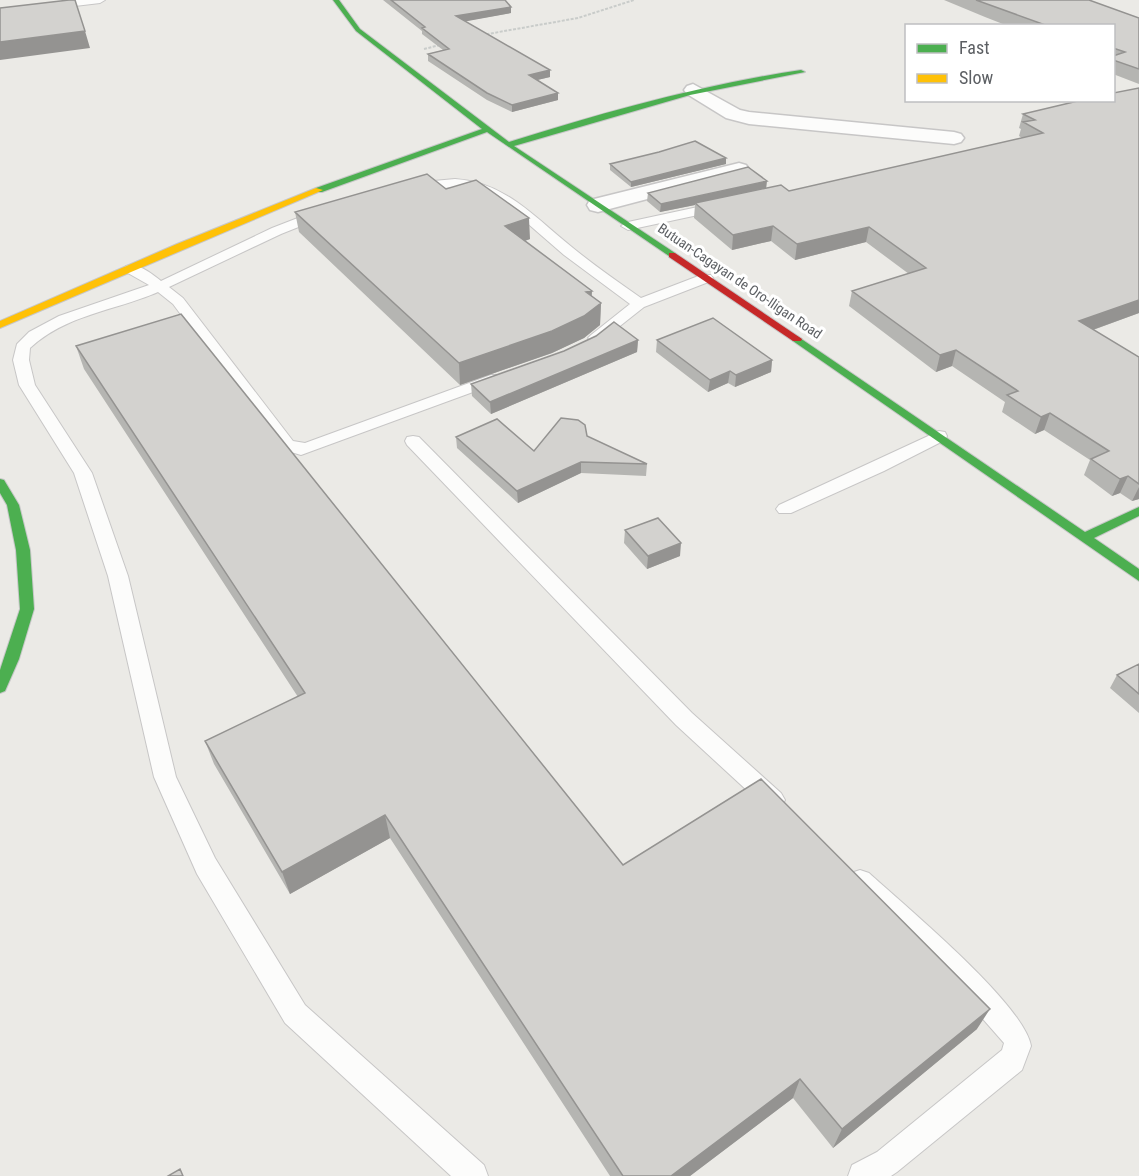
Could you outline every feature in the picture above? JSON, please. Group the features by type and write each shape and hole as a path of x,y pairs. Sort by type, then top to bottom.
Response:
{"main road":[{"name":"Butuan-Cagayan de Oro-Iligan Road","path":"336,0 358,30 508,146 939,436 1139,576"},
{"path":"508,146 693,90 755,77 801,72"},
{"path":"0,325 358,174 486,130"},
{"path":"0,483 13,506 16,517 23,550 27,609 12,659 0,687"},
{"path":"1086,537 1139,511"}],"street":[{"path":"693,90 733,114 749,118 954,138"},
{"path":"598,206 739,169"}],"lane":[{"path":"0,12 99,0"},
{"path":"393,191 444,183 478,186 489,190 503,198 639,304"},
{"path":"628,226 735,203"},
{"path":"338,207 293,222 160,286 43,329 32,336 22,347 21,360 27,385 83,473 87,483 118,576 165,777 206,866 295,1014 473,1176"},
{"path":"131,268 160,286 178,301 287,445 296,449 311,447 508,375"},
{"path":"579,348 609,329 639,304 706,278"},
{"path":"785,509 878,467 939,436"},
{"path":"413,441 684,718 789,815"},
{"path":"841,863 955,968 1013,1032 1019,1050 1012,1060 896,1155 863,1176"}],"path":[{"path":"477,36 579,18 619,7 634,0"},
{"path":"391,57 445,44"}],"building":[{"path":"75,0 85,31 0,42 0,8"},
{"path":"391,0 505,0 511,7 456,16 550,70 529,75 558,93 512,105 487,93 428,54 449,49"},
{"path":"976,0 1089,0 1139,18 1139,69 1115,61 1115,55 1125,52 1115,49 1115,24 1042,24"},
{"path":"1139,88 1139,300 1079,321 1139,357 1139,484 1128,476 1120,479 1091,459 1109,451 1050,413 1041,417 1007,395 1018,391 956,350 940,355 852,291 926,268 869,227 797,244 773,226 733,235 695,203 781,185 789,191 1043,133 1023,122 1035,120 1023,114 1074,102 1115,102 1115,93"},
{"path":"695,141 726,158 631,182 610,164 659,152"},
{"path":"748,167 767,181 661,204 648,193"},
{"path":"427,174 446,189 476,180 529,218 505,226 592,291 586,292 601,303 584,316 552,331 459,363 295,212"},
{"path":"181,314 623,865 761,779 990,1009 842,1129 800,1079 671,1176 623,1176 385,815 282,872 205,741 305,693 76,346"},
{"path":"713,318 772,360 736,375 730,371 710,380 657,340"},
{"path":"614,322 638,340 490,402 471,384 564,351 596,336"},
{"path":"561,418 578,420 585,425 587,436 647,464 581,462 517,491 456,437 497,419 534,451"},
{"path":"658,518 681,543 648,556 625,530"},
{"path":"1139,664 1139,694 1117,675"},
{"path":"180,1169 183,1176 168,1176"}],"traffic: fast":[{"path":"336,0 358,30 508,145 672,255"},
{"path":"508,145 689,93 801,72"},
{"path":"319,190 486,130"},
{"path":"797,339 1139,576"},
{"path":"0,483 13,505 23,550 27,609 12,659 0,687"},
{"path":"1086,537 1139,511"}],"traffic: slow":[{"path":"0,325 180,246 319,190"}],"traffic: jam":[{"path":"672,255 797,339"}]}
